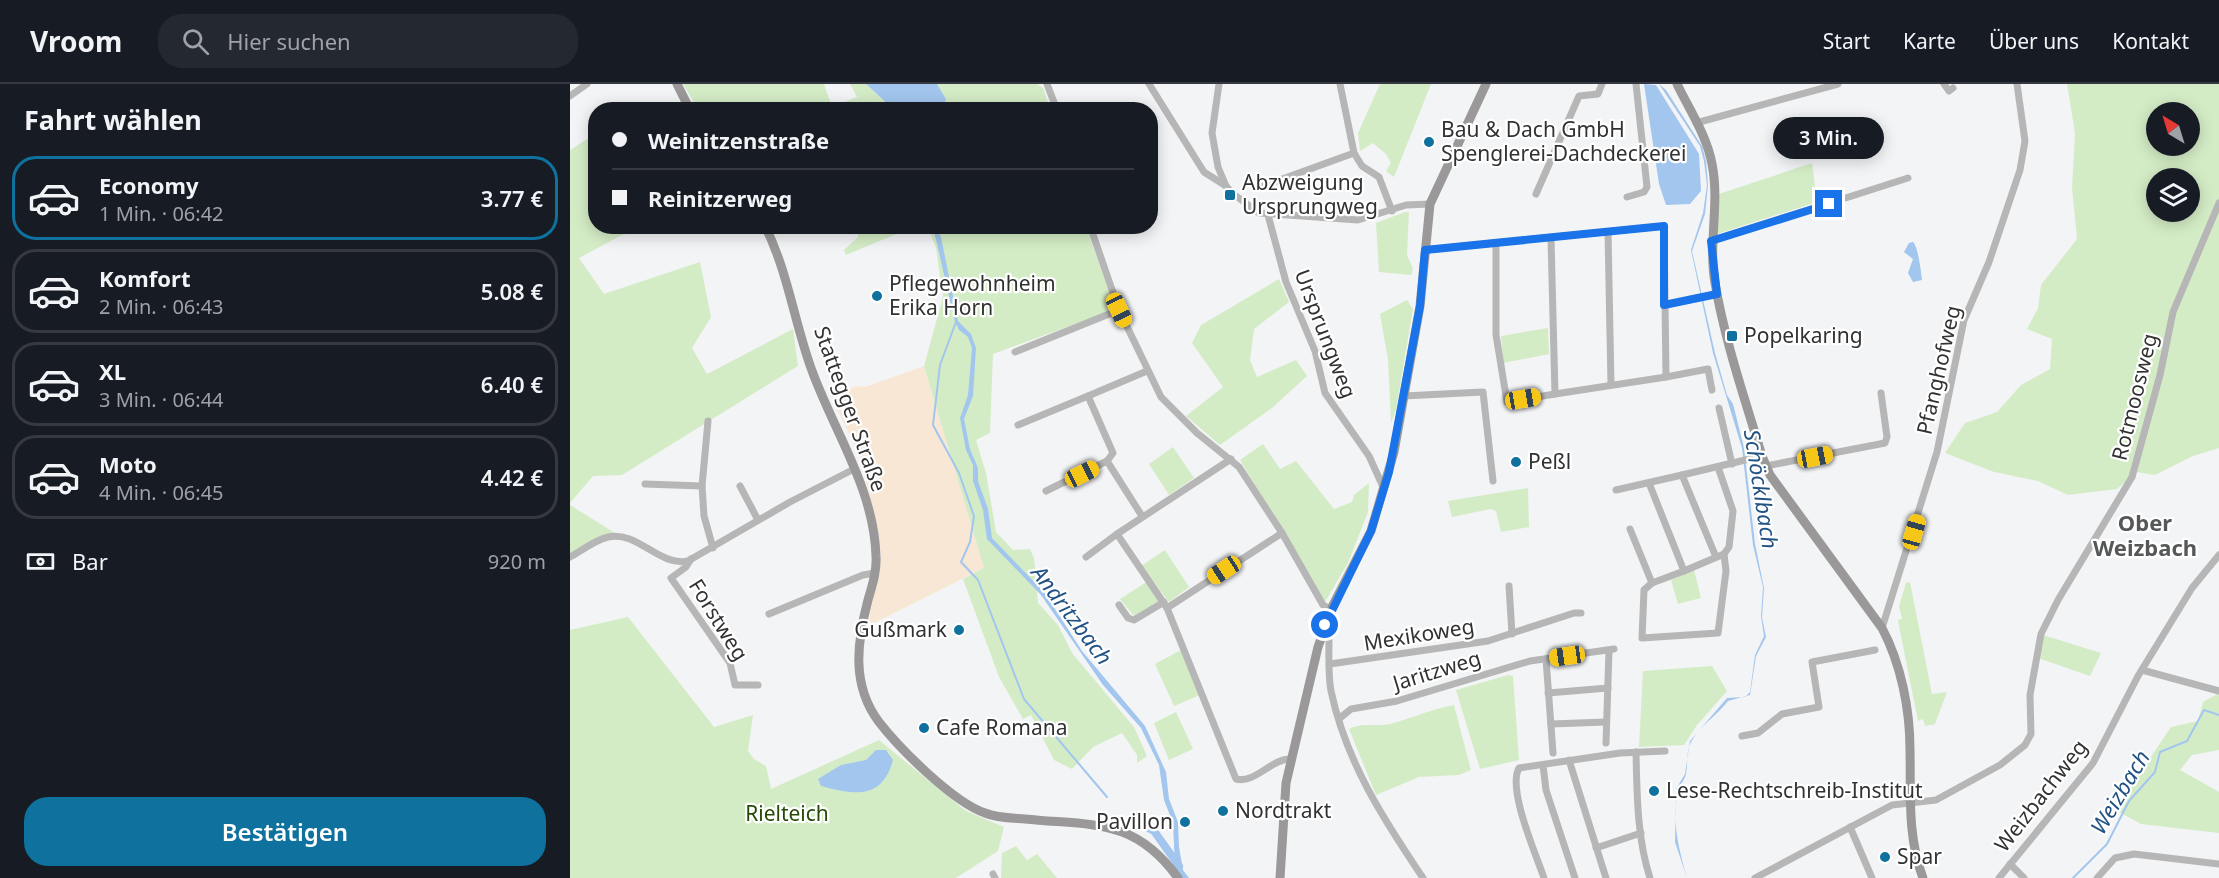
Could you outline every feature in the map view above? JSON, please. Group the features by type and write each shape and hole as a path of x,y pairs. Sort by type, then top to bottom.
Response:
{"main road":[{"path":"677,84 686,102"},
{"path":"1280,878 1283,807 1291,759 1322,634 1331,610 1361,555 1384,489 1420,306 1430,204 1486,84"},
{"path":"1677,84 1708,147 1713,172 1711,241 1713,295 1762,456 1766,466 1882,628 1892,647 1905,698 1910,750 1909,804 1914,844 1923,878"},
{"name":"Stattegger Straße","path":"768,234 787,282 812,372 854,469 870,515 876,556 875,573 858,644 862,686 873,714 909,755 946,788 979,811 1014,818 1107,826 1156,850 1178,878"}],"street":[{"path":"570,96 587,84"},
{"path":"1047,84 1054,102"},
{"path":"1149,84 1188,150 1204,172 1226,186 1259,213 1358,220 1406,205 1430,204"},
{"path":"1219,84 1212,134 1214,153 1226,186"},
{"path":"1340,84 1354,153 1362,166 1378,177 1392,210"},
{"path":"1536,194 1579,96 1598,94 1602,84"},
{"path":"1627,196 1644,192 1647,187 1636,84"},
{"path":"1696,123 1838,84"},
{"path":"1944,84 1948,91 1953,88"},
{"name":"Pfanghofweg","path":"1882,628 1937,452 1964,320 1989,262 2020,170 2025,141 2018,84"},
{"path":"1263,186 1354,153"},
{"path":"1711,241 1908,178"},
{"name":"Rotmoosweg","path":"1755,878 1892,805 1929,802 1941,797 2000,765 2025,745 2031,734 2030,695 2041,634 2058,600 2132,477 2160,375 2173,312 2219,203"},
{"name":"Ursprungweg","path":"1268,215 1286,282 1315,351 1325,393 1366,452 1384,489"},
{"path":"1425,250 1664,226 1666,377"},
{"path":"1608,232 1611,386"},
{"path":"1093,234 1119,310 1161,397 1197,433 1231,459 1249,480 1323,604 1331,610"},
{"path":"1551,239 1555,394"},
{"path":"1496,243 1496,335 1508,402 1708,369 1712,390"},
{"path":"1664,305 1713,295"},
{"path":"1015,351 1119,310"},
{"path":"1018,425 1147,371"},
{"path":"1404,396 1483,392 1492,481"},
{"path":"1766,466 1885,443 1887,437 1881,393"},
{"path":"1046,491 1107,461 1113,453 1089,396"},
{"path":"1719,408 1735,463"},
{"name":"Forstweg","path":"708,421 702,486 704,516 712,548"},
{"path":"1616,490 1762,456"},
{"path":"1086,557 1142,516 1231,459"},
{"path":"1107,461 1142,516"},
{"path":"1682,475 1720,556 1726,572 1718,633 1642,638 1644,590 1652,583 1720,556 1729,547 1734,516 1718,467"},
{"name":"Forstweg","path":"758,685 735,684 730,663 672,578 691,560 758,520 854,469"},
{"path":"1649,483 1684,571"},
{"path":"645,484 702,486"},
{"path":"740,486 758,520"},
{"path":"1630,529 1652,583"},
{"path":"1119,605 1128,618 1134,620 1165,605 1282,533"},
{"path":"1117,534 1165,605 1238,780 1247,778 1284,759 1291,759"},
{"name":"Forstweg","path":"570,557 608,537 615,537 631,540 673,561 691,560"},
{"name":"Weizbachweg","path":"1999,878 2093,763 2142,670 2192,588 2219,555"},
{"path":"769,614 863,575 875,573"},
{"path":"1509,586 1512,634"},
{"name":"Mexikoweg","path":"1330,664 1470,644 1512,634 1574,613 1581,613"},
{"path":"1322,634 1328,636 1331,689 1356,769 1377,808 1423,878"},
{"name":"Jaritzweg","path":"1340,720 1351,710 1397,701 1479,675 1546,659 1612,649 1606,743"},
{"path":"1742,736 1758,733 1782,714 1819,707 1812,662 1875,650"},
{"path":"1546,659 1553,753"},
{"path":"2142,670 2219,691"},
{"path":"1548,693 1608,688"},
{"path":"1551,724 1606,722"},
{"path":"1544,878 1519,802 1515,776 1519,768 1636,752 1665,752"},
{"path":"1636,752 1641,833 1650,878"},
{"path":"1569,760 1606,878"},
{"path":"1543,765 1546,790 1575,878"},
{"path":"1850,827 1872,878"},
{"path":"1596,848 1641,833"},
{"path":"2097,878 2115,858 2125,855 2219,864"},
{"path":"2010,864 2024,878"}],"shaded area":[{"path":"924,366 984,568 868,626 881,556 879,535 861,459 832,398 856,386 865,387"}],"green space":[{"path":"683,84 824,84 830,102 694,102"},
{"path":"850,84 866,84 885,102 844,102 857,97"},
{"path":"937,84 1037,84 1043,88 1048,102 945,102 946,99"},
{"path":"1380,84 1431,84 1394,177 1386,171 1391,163 1386,154 1373,143 1360,151 1358,133"},
{"path":"2067,84 2219,84 2219,448 2193,456 2155,475 2137,472 2117,489 2068,495 2038,481 1994,472 1945,453 1965,423 1997,412 2021,385 2050,369 2052,339 2027,329 2038,308 2041,285 2077,239 2072,188 2075,133"},
{"path":"588,138 588,234 624,234 579,258 604,294 700,262 711,317 692,348 707,374 793,329 798,366 622,475 593,476 570,503 570,150"},
{"path":"1812,163 1817,202 1717,234 1719,194"},
{"path":"1409,212 1407,255 1413,269 1411,275 1379,272 1376,223"},
{"path":"858,234 896,234 846,255 844,250 858,237"},
{"path":"931,234 1088,234 1113,303 1108,312 993,354 990,433 976,440 986,473 996,532 1013,550 1030,549 1034,558 1038,603 1058,625 1072,653 1134,727 1147,756 1137,763 1137,755 1122,733 1093,747 1072,769 1054,760 1031,715 1023,719 999,677 963,579 984,568 924,366 943,297 936,248"},
{"path":"1279,279 1289,302 1254,329 1250,360 1257,377 1296,360 1307,376 1272,408 1220,445 1186,416 1223,387 1192,343 1201,325"},
{"path":"1407,300 1413,309 1396,410 1391,423 1388,360 1380,314"},
{"path":"1548,328 1549,354 1503,363 1501,336"},
{"path":"1263,444 1280,469 1296,461 1334,509 1352,502 1354,495 1369,483 1368,512 1348,563 1325,602 1240,460"},
{"path":"1173,447 1194,478 1169,495 1149,464"},
{"path":"1528,488 1529,527 1501,532 1496,511 1491,509 1452,517 1448,501"},
{"path":"570,505 618,535 570,553"},
{"path":"1165,550 1189,587 1169,602 1141,566"},
{"path":"1694,570 1701,598 1678,604 1671,580"},
{"path":"1148,581 1160,601 1134,616 1120,599"},
{"path":"1910,582 1932,694 1947,692 1935,724 1925,726 1923,719 1918,721 1898,620 1902,619 1899,606 1906,583"},
{"path":"628,617 714,727 753,715 748,751 754,759 766,766 771,789 879,740 966,811 1004,827 998,851 956,878 570,878 570,630"},
{"path":"2043,635 2101,653 2090,676 2038,658"},
{"path":"1181,650 1200,695 1174,706 1155,664"},
{"path":"1712,666 1727,691 1697,725 1684,745 1639,747 1643,671"},
{"path":"1508,675 1513,676 1519,760 1480,769 1456,690"},
{"path":"2219,693 2219,750 2192,755 2180,770 2219,792 2219,833 2141,824 2115,810 2171,727 2198,721 2203,702"},
{"path":"1454,705 1471,770 1459,775 1419,777 1376,795 1349,729 1390,724"},
{"path":"1176,712 1193,749 1169,760 1154,723"},
{"path":"1016,846 1027,860 1037,854 1057,878 1001,878 1002,853"}],"water":[{"path":"866,84 937,84 946,99 945,102 885,102"},
{"path":"1644,84 1656,85 1699,154 1701,191 1690,204 1666,205 1659,184"},
{"name":"Schöcklbach","path":"1659,84 1666,90 1702,146 1706,161 1708,185 1705,214 1692,251 1715,353 1727,395 1733,404 1744,448 1755,544 1764,588 1762,617 1766,637 1756,656 1750,695 1746,696 1750,692 1755,655 1764,636 1761,616 1763,587 1753,545 1742,448 1713,353 1691,250 1703,213 1707,185 1704,161 1700,146"},
{"path":"935,234 940,234 941,237 958,321 971,334 976,348 973,396 964,419 970,449 978,468 978,481 988,509 992,538 1044,592 1082,651 1145,726 1166,772 1169,799 1178,822 1183,870 1189,878 1182,878 1175,867 1173,823 1164,800 1159,765 1141,728 1103,685 1041,595 987,539 983,510 973,481 973,465 966,450 960,418 968,395 972,348 968,337 959,330 955,322"},
{"path":"1913,242 1918,254 1922,280 1913,282 1908,273 1913,259 1904,252 1909,243"},
{"path":"1742,697 1728,701 1699,731 1689,747 1690,741 1727,698"},
{"name":"Rielteich","path":"876,750 886,750 893,760 882,782 874,788 856,792 821,786 818,779 841,765 866,760"},
{"path":"1687,759 1686,774 1678,790 1676,807 1676,789 1685,774"},
{"path":"1675,817 1679,846 1687,878 1675,842"}],"waterway":[{"path":"956,322 940,365 933,425 959,473 974,516 970,542 961,562 978,580 1024,699 1107,797"},
{"name":"Weizbach","path":"2073,878 2107,844 2129,801 2155,772 2160,752 2187,741 2204,710 2219,715"},
{"path":"1135,821 1154,831 1179,866"}],"place":[{"name":"Bau & Dach GmbH Spenglerei-Dachdeckerei","path":"1429,142"},
{"name":"Abzweigung Ursprungweg","path":"1230,195"},
{"name":"Pflegewohnheim Erika Horn","path":"877,296"},
{"name":"Popelkaring","path":"1732,336"},
{"name":"Peßl","path":"1516,462"},
{"name":"Gußmark","path":"959,630"},
{"name":"Cafe Romana","path":"924,728"},
{"name":"Lese-Rechtschreib-Institut","path":"1654,791"},
{"name":"Nordtrakt","path":"1223,811"},
{"name":"Pavillon","path":"1185,822"},
{"name":"Spar","path":"1885,857"}],"district":[{"name":"Ober Weizbach","path":"2145,536"}],"route":[{"path":"1325,625 1346,579 1361,555 1378,511 1389,472 1420,306 1425,250 1664,226 1664,305 1717,294 1711,241 1829,204"}],"water label":[{"name":"Andritzbach","path":"1072,615"}]}
